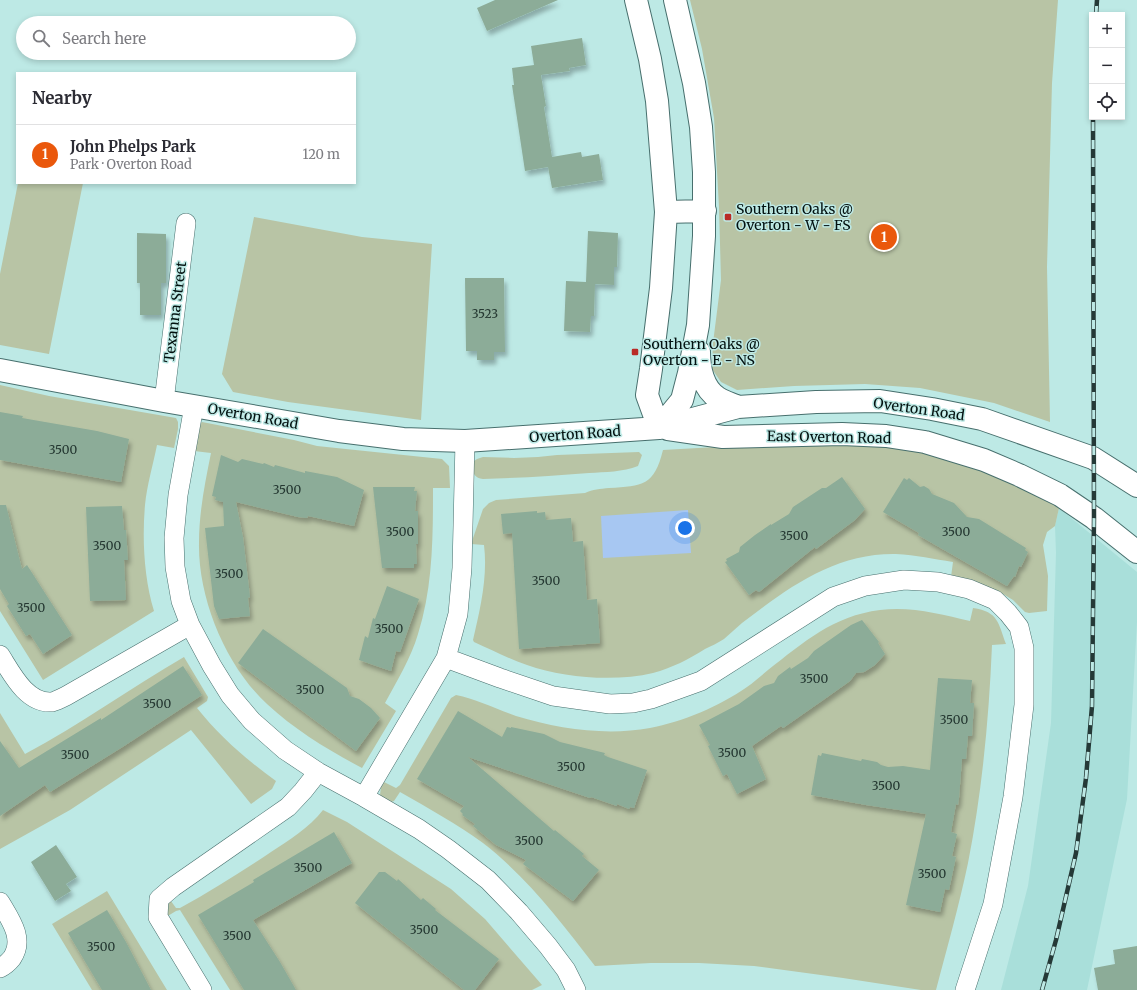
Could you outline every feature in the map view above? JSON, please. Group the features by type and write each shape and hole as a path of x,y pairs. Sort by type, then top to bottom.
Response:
{"street":[{"path":"636,0 650,59 657,101 666,212 661,288 647,395 659,428"},
{"path":"675,0 694,83 704,172 705,211 698,325 699,364 704,383 716,398 738,408"},
{"path":"666,212 705,211"},
{"name":"Texanna Street","path":"164,401 186,223"},
{"path":"659,428 682,400 689,373 698,325"},
{"name":"Overton Road","path":"0,370 164,401 338,431 403,439 465,441 659,428 738,408 816,402 880,402 932,409 982,419 1093,458 1137,486"},
{"path":"194,406 178,495 174,538 175,567 181,601 190,625 212,666 230,694 252,721 285,750 318,772 419,829 488,880 519,912 548,946 566,970 576,990"},
{"name":"East Overton Road","path":"659,428 723,437 842,434 886,436 925,442 984,460 1060,495 1094,518 1137,552"},
{"path":"364,797 446,658 458,614 462,568 465,441"},
{"path":"446,658 552,696 610,704 633,702 651,699 702,681 833,597 865,586 904,580 938,582 969,589 995,600 1019,627 1024,648 1024,705 1013,797 992,904 965,990"},
{"path":"0,655 24,690 37,699 52,702 66,696 190,625"},
{"path":"202,990 158,917 159,899 173,887 288,807 318,772"},
{"path":"0,902 12,921 18,939 16,952 7,965 0,968"}],"shaded area":[{"path":"1059,508 1137,572 1137,622 1127,799 1087,990 1001,990 1028,886 1051,723 1056,553 1055,526"},
{"path":"688,510 691,553 603,558 601,516"}],"green space":[{"path":"690,0 1058,0 1052,83 1047,267 1050,422 994,403 920,388 865,384 794,386 737,390 721,382 712,369 713,343 721,280 714,118 702,49"},
{"path":"18,184 83,184 49,354 0,345 0,274"},
{"path":"254,217 362,237 432,244 421,420 288,402 233,392 222,374"},
{"path":"0,385 49,396 176,418 178,422 174,448 157,445 146,498 144,518 145,558 148,585 154,611 43,680 0,611"},
{"path":"202,422 317,446 442,459 449,466 450,488 433,488 431,561 427,598 423,616 412,652 385,703 396,711 362,768 312,739 267,704 239,671 217,630 209,609 203,586 200,564 199,543 201,509 211,453 194,451 198,426"},
{"path":"909,443 1041,493 1059,508 1055,526 1047,532 1043,545 1048,576 1047,611 1025,612 1013,600 998,591 951,577 953,562 896,554 874,555 853,559 833,566 795,585 742,623 722,640 680,663 653,673 638,676 606,678 573,676 520,663 474,642 473,640 483,593 485,557 484,545 471,544 483,509 489,503 496,500 585,493 597,489 639,485 645,482 656,471 663,450 769,444"},
{"path":"639,452 642,455 638,466 614,471 536,477 483,479 478,478 475,475 472,467 474,461 483,457 514,458"},
{"path":"973,608 988,612 993,616 999,624 1006,644 992,645 984,755 973,836 961,895 936,990 921,990 754,966 699,963 651,963 595,966 543,901 515,871 483,843 453,823 400,792 394,801 389,803 380,795 381,787 384,782 396,788 400,785 451,698 456,695 532,721 566,728 617,731 650,728 675,722 725,701 750,685 807,640 833,624 848,618 863,613 880,610 903,609 925,611 970,621"},
{"path":"184,657 208,697 207,701 197,708 234,748 276,781 272,789 251,804 191,730 70,810 0,849 0,713 25,754"},
{"path":"323,810 347,822 451,889 485,919 542,985 532,990 230,990 180,910 166,917 168,897 176,908 180,908 192,902 292,838 312,822"},
{"path":"107,891 167,990 92,990 52,924"}],"building":[{"path":"495,0 558,0 487,31 477,8"},
{"path":"582,38 586,65 569,68 570,71 541,75 546,106 544,107 552,157 581,152 582,157 599,154 603,180 552,188 548,167 525,171 512,85 514,85 512,68 534,65 531,46"},
{"path":"588,231 618,233 617,267 614,267 614,285 595,284 594,316 591,316 590,332 564,331 566,281 586,282"},
{"path":"137,233 166,234 166,283 161,283 161,315 140,315 140,283 137,283"},
{"path":"465,278 504,278 505,352 494,352 494,360 477,360 477,351 466,351"},
{"path":"0,412 23,416 22,418 97,431 129,439 121,482 0,460"},
{"path":"221,455 238,462 242,459 264,463 274,467 275,465 305,473 305,471 337,477 364,490 354,526 308,516 307,518 298,517 236,502 243,537 250,597 248,598 250,616 219,619 214,606 205,528 224,526 223,502 215,500 216,497 212,496"},
{"path":"842,477 865,509 855,520 816,549 815,547 759,592 756,590 749,595 725,562 727,561 726,559 739,552 740,547 755,535 789,514 793,507"},
{"path":"904,478 907,480 909,478 920,487 924,486 929,489 932,494 954,503 967,517 979,519 1026,548 1025,550 1028,552 1021,567 1019,566 1015,577 1014,576 1007,586 918,535 919,533 883,512"},
{"path":"373,487 415,487 414,491 417,491 415,511 418,511 418,544 416,544 417,564 414,564 414,568 382,568"},
{"path":"0,505 6,505 22,569 27,565 72,635 43,654 30,634 26,636 7,606 9,604 0,589"},
{"path":"122,506 124,530 126,530 128,560 124,560 126,600 90,601 86,507"},
{"path":"537,511 537,513 545,512 546,520 571,518 573,542 583,541 587,600 597,599 600,643 519,649 512,533 503,534 501,514"},
{"path":"387,586 419,599 400,652 396,651 391,671 359,660 365,636 368,638 373,618 375,619"},
{"path":"862,620 879,642 878,643 885,654 875,665 864,672 856,673 850,681 826,698 783,728 781,726 752,746 766,779 737,794 727,774 723,776 708,746 710,745 699,725 739,704 764,686 774,683 778,676 790,667 791,669 808,658 814,651 851,625"},
{"path":"263,629 347,688 350,696 359,699 371,708 380,718 356,751 238,663"},
{"path":"183,666 202,695 50,792 45,785 0,816 0,741 19,768 101,718 101,720"},
{"path":"938,678 972,680 970,703 974,703 972,736 968,736 966,759 962,759 958,805 956,804 951,832 957,834 952,856 956,857 949,890 945,889 940,912 906,905 926,814 811,795 818,755 821,756 822,753 861,761 862,759 877,762 888,767 903,766 930,770"},
{"path":"458,711 502,737 507,727 544,734 560,742 605,753 604,755 608,757 647,770 634,808 630,807 629,809 617,804 617,806 591,797 590,798 468,757 554,831 555,830 584,854 582,856 599,870 573,901 523,864 526,860 496,845 473,826 475,824 462,815 463,814 460,811 464,806 417,779"},
{"path":"334,832 352,863 253,920 296,990 244,990 198,915 254,882 253,880"},
{"path":"56,845 77,877 66,884 71,891 55,901 31,862"},
{"path":"379,872 385,872 397,881 398,879 421,900 423,898 436,909 435,910 499,959 475,990 464,990 355,903"},
{"path":"107,910 126,942 151,990 102,990 68,933"},
{"path":"1137,946 1137,990 1098,990 1094,968 1115,964 1113,950"}],"railway":[{"path":"1096,12 1097,0"},
{"path":"1042,990 1056,940 1076,853 1086,778 1092,706 1094,518 1093,120"}],"place":[{"name":"Southern Oaks @ Overton - W - FS","path":"728,217"},
{"name":"John Phelps Park","path":"884,237"},
{"name":"Southern Oaks @ Overton - E - NS","path":"635,352"}]}
